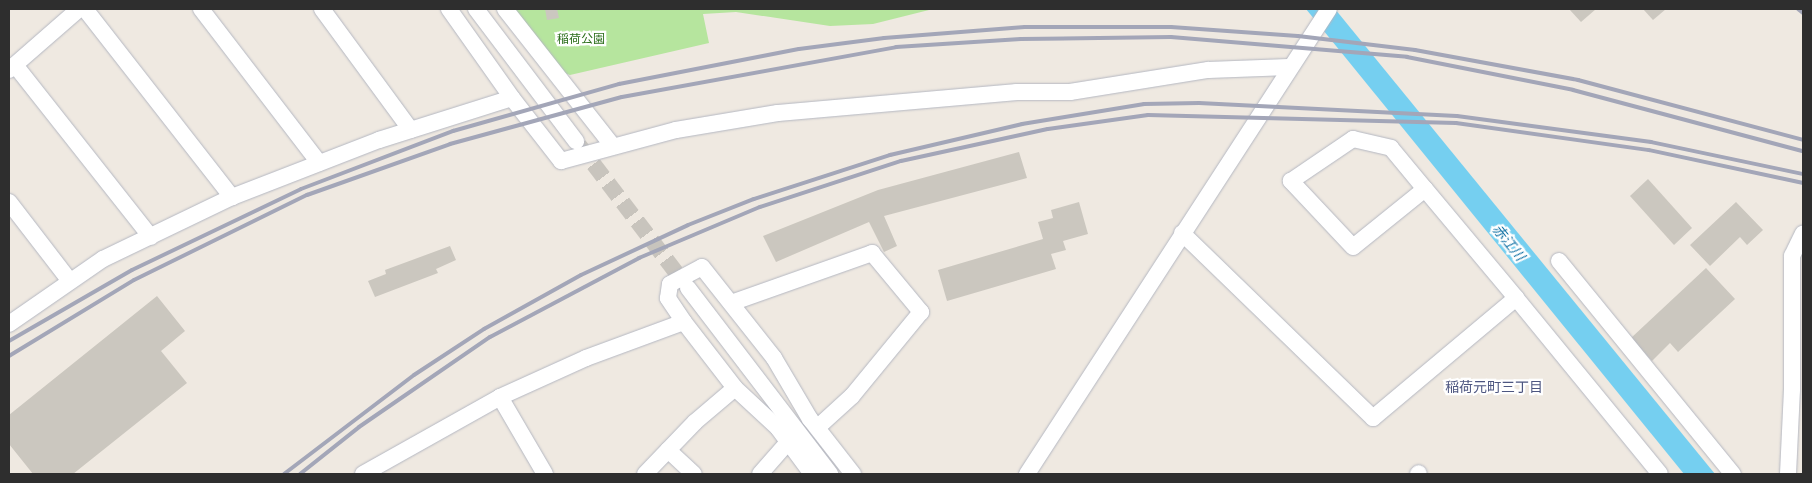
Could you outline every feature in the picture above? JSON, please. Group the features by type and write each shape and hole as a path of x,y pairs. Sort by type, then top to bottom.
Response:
{"street":[{"path":"79,9 12,68 151,237"},
{"path":"85,9 232,197"},
{"path":"201,9 319,164"},
{"path":"322,9 411,130"},
{"path":"450,9 512,98 561,161 612,145 778,114 1017,92 1070,92 1208,70 1289,67"},
{"path":"476,9 576,141"},
{"path":"505,9 612,145"},
{"path":"1027,474 1289,67 1329,9"},
{"path":"9,324 69,280 232,197 411,130 512,98"},
{"path":"1425,189 1353,247 1291,181 1352,138 1391,148 1516,298 1660,474"},
{"path":"9,202 69,280"},
{"path":"1182,233 1373,418 1516,298"},
{"path":"1788,474 1792,390 1792,256 1803,233"},
{"path":"730,303 872,253 921,312 852,396 817,428"},
{"path":"1559,261 1733,474"},
{"path":"812,474 788,442 735,388 684,322 668,298 670,284 702,267 774,358 817,428 853,474"},
{"path":"688,288 830,474"},
{"path":"363,474 500,397 586,358 684,322"},
{"path":"645,474 735,388"},
{"path":"500,397 545,474"},
{"path":"760,474 788,442"},
{"path":"668,450 694,474"}],"green space":[{"name":"稲荷公園","path":"514,9 933,9 873,24 830,26 736,12 703,14 709,43 570,75 562,72"}],"water":[{"name":"赤江川","path":"1306,9 1335,9 1715,474 1684,474"}],"building":[{"path":"545,9 557,9 559,18 547,20"},
{"path":"1569,9 1596,9 1581,22"},
{"path":"1643,9 1666,9 1653,20"},
{"path":"1019,152 1027,178 884,216 897,246 884,252 869,222 776,262 763,236 878,190"},
{"path":"1648,179 1692,228 1674,245 1630,196"},
{"path":"1079,202 1088,234 1063,241 1066,250 1051,254 1056,269 947,301 938,270 1043,239 1038,222 1053,218 1051,210"},
{"path":"1736,202 1763,230 1747,245 1740,237 1710,266 1690,245"},
{"path":"450,246 456,260 436,269 438,273 375,297 368,281 386,274 385,270"},
{"path":"1706,268 1735,299 1678,352 1670,343 1652,361 1631,338"},
{"path":"157,296 185,331 161,351 187,383 73,474 33,474 9,444 9,415"}],"tunnel":[{"path":"579,145 688,288"}],"railway":[{"path":"1798,9 1803,13"},
{"path":"9,341 132,270 301,189 453,131 619,84 799,49 884,38 1025,27 1171,27 1298,36 1415,50 1578,80 1803,140"},
{"path":"9,356 134,280 307,195 450,144 622,97 896,47 1021,39 1171,37 1407,57 1573,90 1803,151"},
{"path":"284,474 414,375 484,329 581,275 688,225 754,199 890,155 1022,124 1144,104 1199,103 1457,116 1651,142 1803,174"},
{"path":"300,474 359,427 490,337 639,258 760,207 901,161 1048,129 1148,115 1456,123 1649,150 1803,183"}],"district":[{"name":"稲荷元町三丁目","path":"1494,388"}]}
